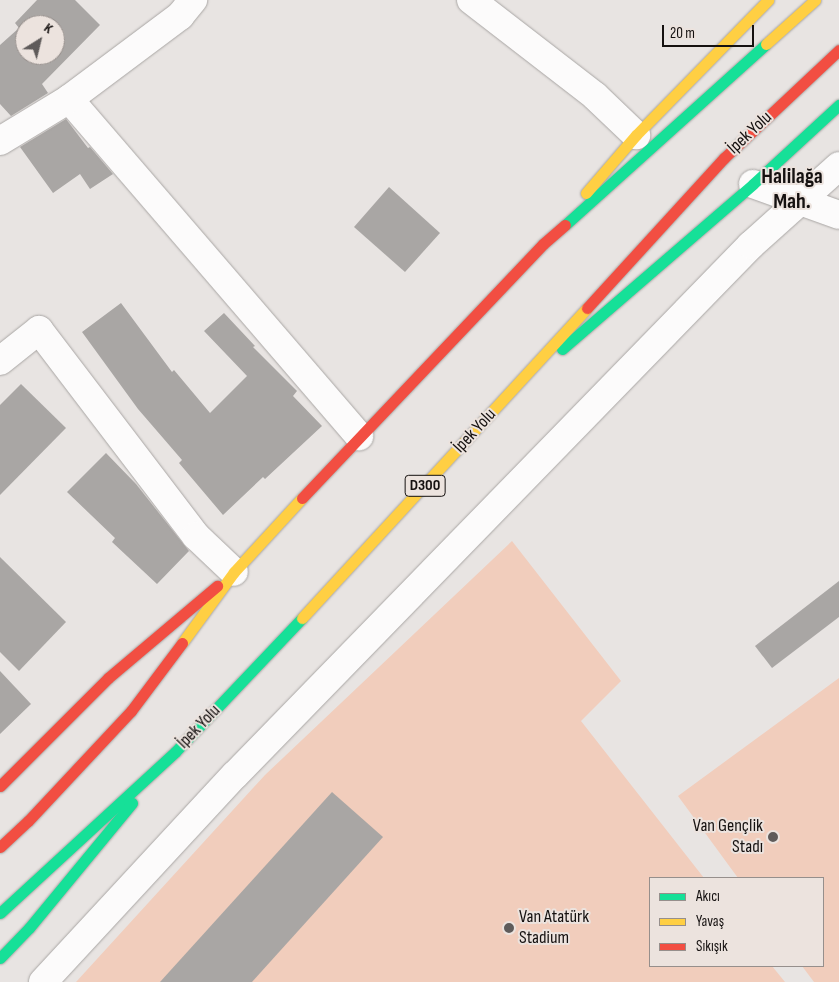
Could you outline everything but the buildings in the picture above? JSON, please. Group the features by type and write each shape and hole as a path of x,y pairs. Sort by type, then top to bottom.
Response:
{"main road":[{"path":"0,847 28,821 131,711 234,572 359,436 543,244 636,135 768,0"},
{"path":"543,244 815,0"},
{"name":"İpek Yolu","path":"0,912 175,752 506,398 724,158 839,50"},
{"path":"506,398 753,184 839,105"},
{"path":"0,786 108,678 234,572"},
{"path":"0,958 29,928 175,752"}],"street":[{"path":"0,141 69,98 180,16 193,0"},
{"path":"470,0 595,96 636,135"},
{"path":"69,98 359,436"},
{"path":"43,982 236,775 751,246 839,166"},
{"path":"753,184 839,215"},
{"path":"0,361 38,330 196,536 234,572"}],"shaded area":[{"path":"512,541 621,681 581,721 703,877 649,877 649,967 773,967 785,982 76,982 265,775"},
{"name":"Van Gençlik Stadı","path":"839,678 839,982 814,982 803,967 824,967 824,877 737,877 678,796"}],"traffic: fast":[{"path":"565,225 766,44"},
{"path":"562,349 753,184 839,105"},
{"path":"0,913 175,752 302,618"},
{"path":"0,958 29,928 132,803"}],"traffic: slow":[{"path":"586,193 636,135 768,0"},
{"path":"766,44 815,0"},
{"path":"302,618 587,308"},
{"path":"182,643 234,572 302,498"}],"traffic: jam":[{"path":"587,308 724,158 839,50"},
{"path":"302,498 543,244 565,225"},
{"path":"0,786 108,678 217,586"},
{"path":"0,847 28,821 131,711 182,643"}],"place":[{"name":"Van Gençlik Stadı","path":"773,837"},
{"name":"Van Atatürk Stadium","path":"509,928"}],"district":[{"name":"Halilağa Mah.","path":"792,189"}]}
